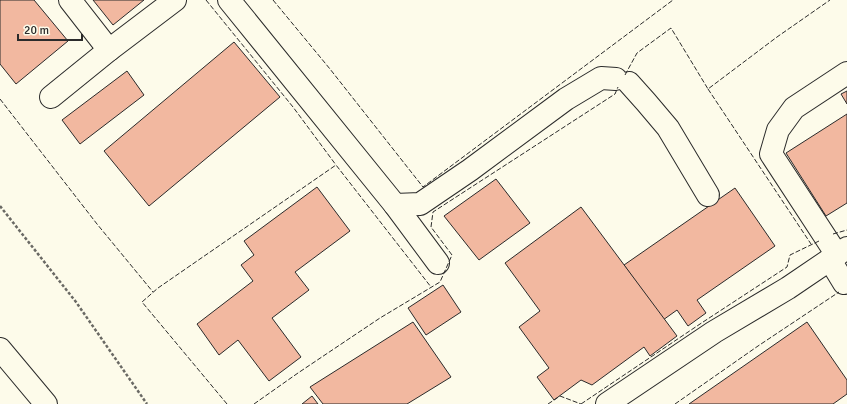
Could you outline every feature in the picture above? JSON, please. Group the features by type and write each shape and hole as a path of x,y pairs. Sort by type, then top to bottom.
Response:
{"street":[{"path":"70,0 109,50"},
{"path":"51,97 109,50 175,0"},
{"path":"229,0 395,205 438,263"},
{"path":"844,283 838,254 771,154 778,130 794,108 847,73"},
{"path":"395,205 420,204 470,170 566,99 601,78 622,81 646,102 668,128 708,195"},
{"path":"607,404 714,332 788,288 838,254"},
{"path":"0,348 46,404"}],"path":[{"path":"0,206 76,302 147,404"}],"building":[{"path":"0,0 34,0 68,41 16,84 0,64"},
{"path":"93,0 144,0 113,25"},
{"path":"234,42 280,97 149,206 104,151"},
{"path":"127,71 144,95 80,144 62,120"},
{"path":"847,91 847,104 841,94"},
{"path":"847,114 847,203 826,216 786,153"},
{"path":"496,179 530,223 479,260 444,216"},
{"path":"317,187 350,231 295,272 309,290 272,318 301,357 269,381 238,340 219,355 197,324 253,281 241,265 254,255 244,241"},
{"path":"735,188 775,246 697,300 706,313 688,326 677,310 663,320 624,265"},
{"path":"581,207 677,336 650,356 644,347 592,385 581,380 554,400 537,377 549,368 519,327 540,311 505,263"},
{"path":"443,285 461,312 426,335 408,308"},
{"path":"413,322 451,377 407,404 323,404 310,387"},
{"path":"807,322 847,380 847,394 833,404 689,404"},
{"path":"312,396 318,404 302,404"}],"fence":[{"path":"206,0 293,107 336,165"},
{"path":"273,0 330,69 423,187 673,0"},
{"path":"625,75 637,53 671,28 708,89 777,37 830,0"},
{"path":"254,404 380,318 440,282 452,255 431,227 433,212 615,94 618,87"},
{"path":"708,89 811,244"},
{"path":"0,99 97,224 153,292"},
{"path":"227,404 142,302 158,288 336,165 431,287"},
{"path":"833,234 847,230"},
{"path":"581,404 787,267 790,255 819,241"},
{"path":"675,404 839,292"},
{"path":"548,404 560,396 581,404"}]}
